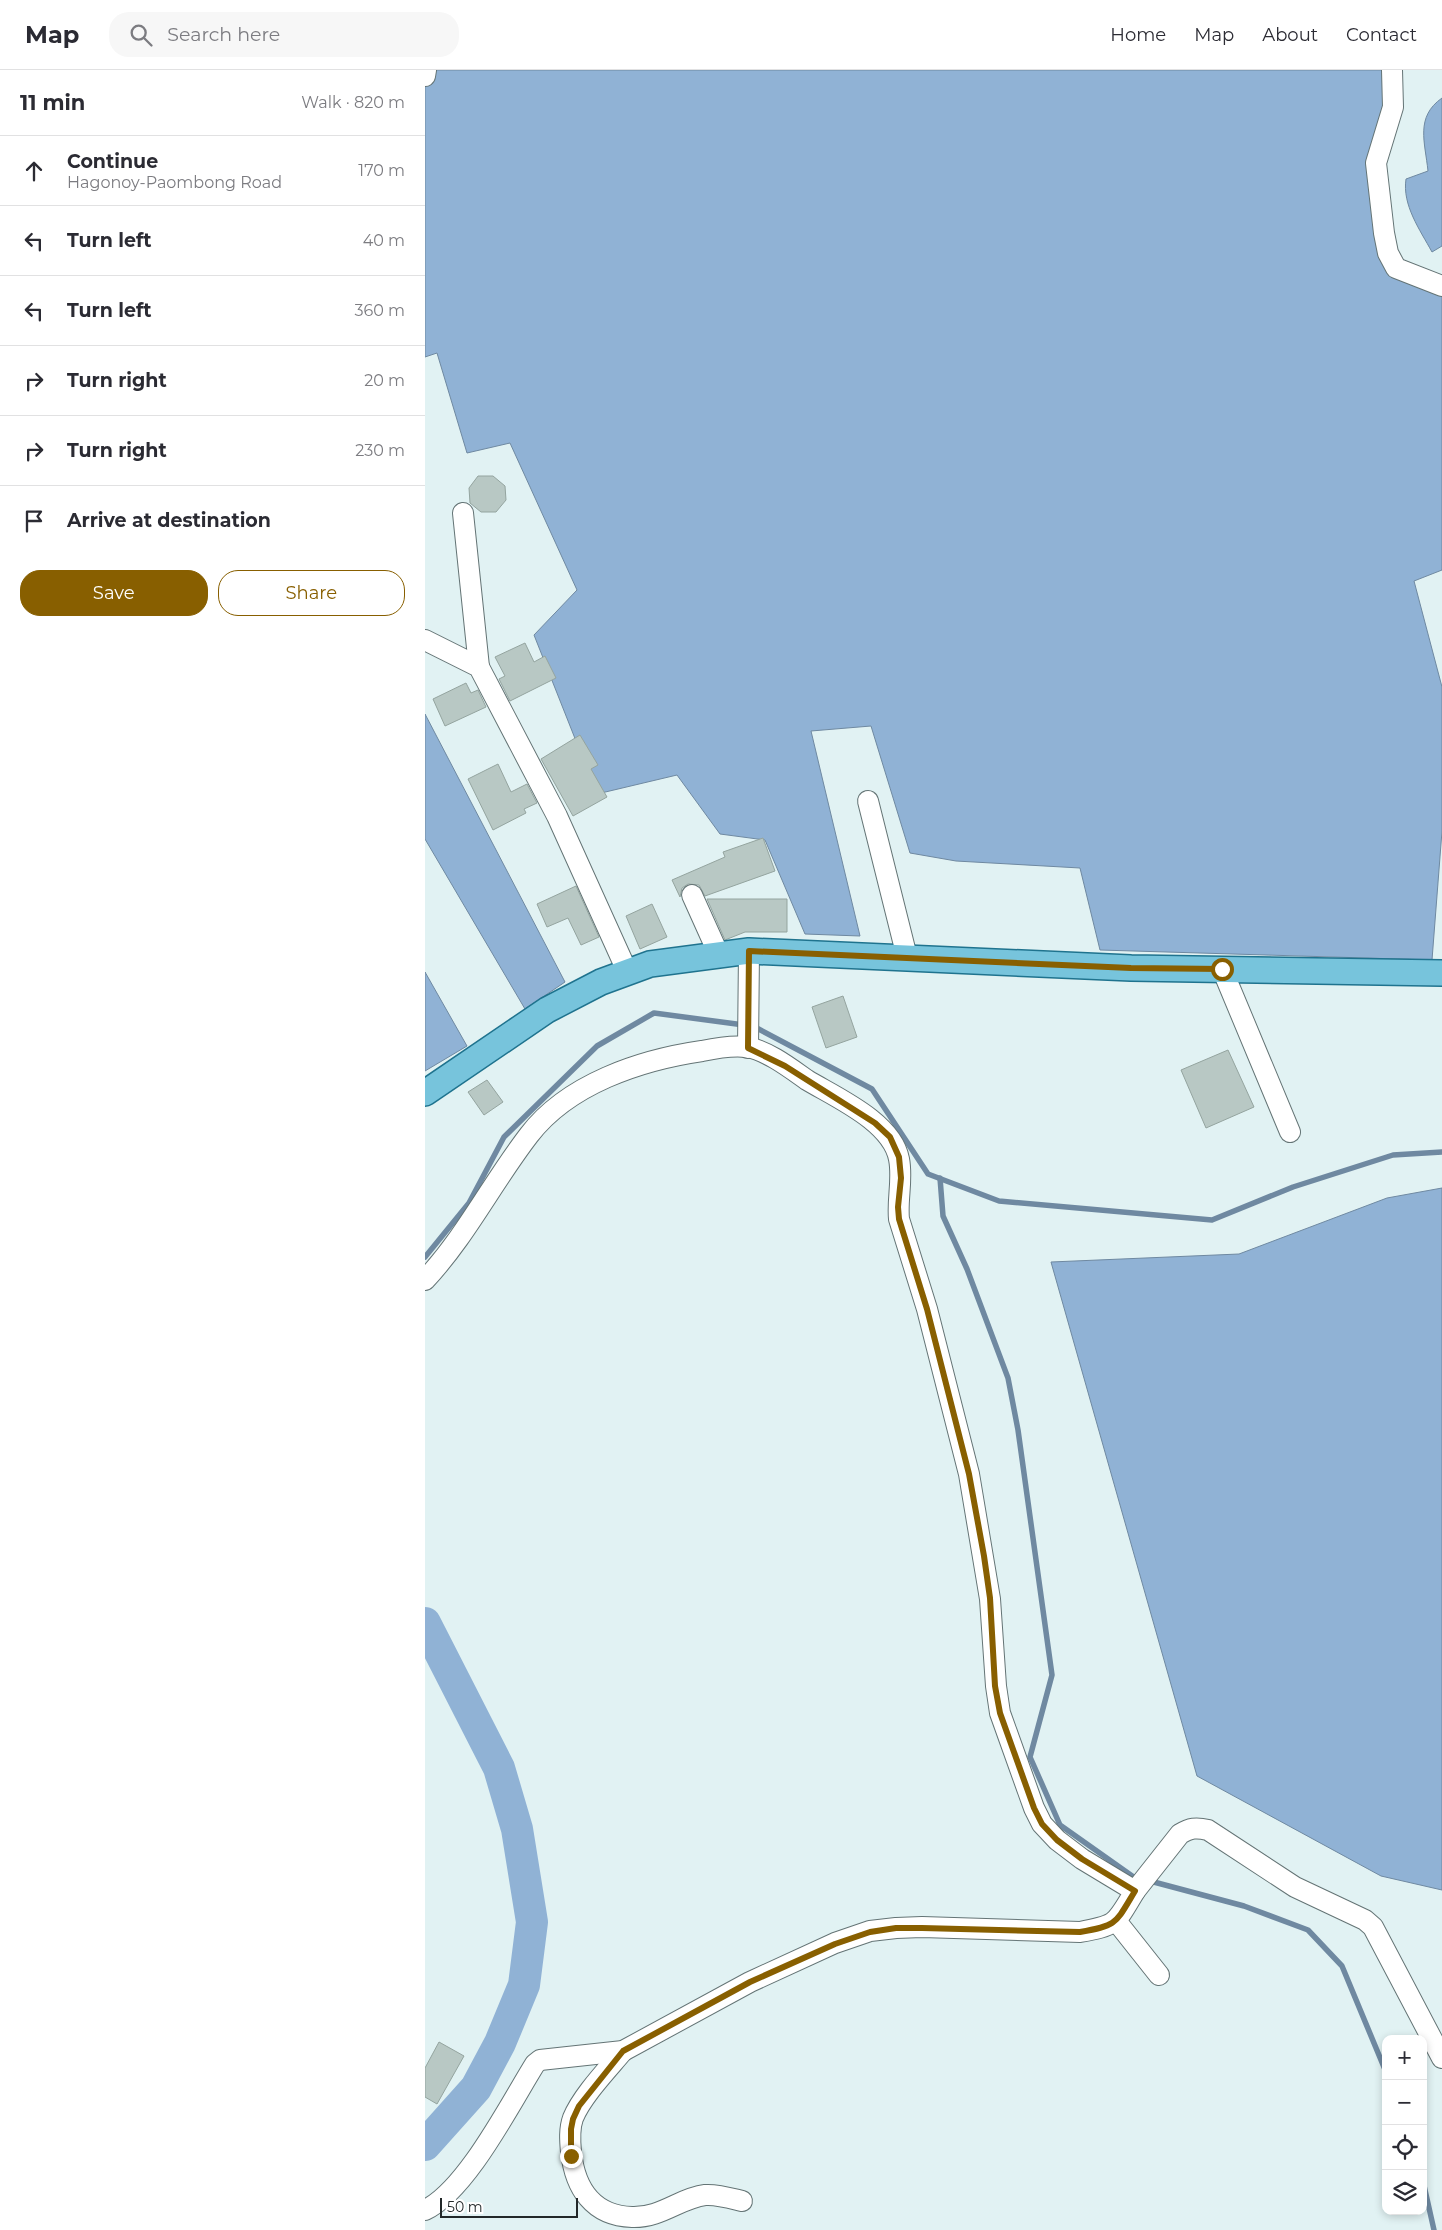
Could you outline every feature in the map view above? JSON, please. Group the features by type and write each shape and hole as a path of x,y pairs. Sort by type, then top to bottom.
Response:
{"main road":[{"path":"425,1093 569,996 627,971 650,964 719,954 749,951 1131,968 1442,973"}],"street":[{"path":"425,76 427,70"},
{"path":"1392,70 1393,107 1376,163 1388,254 1396,268 1442,286"},
{"path":"463,513 479,667 557,816 627,971"},
{"path":"425,640 479,667"},
{"path":"868,801 907,957"},
{"path":"692,895 719,954"},
{"path":"748,1039 749,951"},
{"path":"1222,969 1290,1132"},
{"path":"425,1280 461,1236 529,1134 549,1114 594,1084 645,1063 730,1047 748,1039"},
{"path":"748,1039 785,1066 875,1123 890,1137 896,1150 901,1178 898,1207 899,1219 927,1309 969,1474 976,1510 990,1598 995,1686 1000,1713 1034,1808 1042,1824 1057,1840 1082,1859 1135,1891"},
{"path":"742,2201 703,2195 659,2214 631,2217 604,2210 579,2187 571,2156 573,2119 579,2106 623,2051 750,1982 835,1944 870,1932 896,1928 922,1928 1080,1932 1103,1928 1117,1922 1135,1891 1180,1834 1188,1829 1207,1830 1295,1886 1365,1920 1373,1927 1442,2058"},
{"path":"1117,1922 1159,1976"},
{"path":"425,2210 447,2197 469,2170 535,2064 552,2058 623,2051"}],"water":[{"path":"425,70 1388,70 1382,261 1442,290 1442,570 1414,581 1442,687 1442,831 1432,960 1100,950 1080,868 956,861 910,853 871,726 811,731 860,936 805,934 765,840 720,834 677,775 597,794 534,635 577,590 510,443 467,453 437,353 425,357"},
{"path":"1442,98 1442,246 1432,252 1409,208 1405,189 1406,179 1428,171 1424,140 1425,122 1428,113"},
{"path":"425,714 565,982 525,1009 425,839"},
{"path":"425,972 467,1046 425,1071"},
{"path":"1442,1188 1442,1890 1381,1876 1197,1776 1051,1262 1239,1254 1387,1198"}],"building":[{"path":"478,476 493,476 505,486 506,500 496,512 481,512 470,503 469,488"},
{"path":"525,643 534,662 545,656 556,678 510,701 499,679 505,676 495,657"},
{"path":"466,683 471,693 478,690 486,707 445,726 433,699"},
{"path":"580,735 598,765 591,769 607,797 573,816 541,759"},
{"path":"498,764 511,792 527,784 537,803 524,809 526,813 493,830 468,779"},
{"path":"763,838 775,871 705,896 699,885 688,884 682,888 680,897 672,880 725,857 723,852"},
{"path":"576,886 599,937 581,945 568,918 547,927 537,904"},
{"path":"707,899 787,899 787,932 745,932 725,940"},
{"path":"652,904 667,937 640,949 626,916"},
{"path":"843,996 857,1037 826,1048 812,1007"},
{"path":"1228,1050 1254,1107 1206,1128 1181,1070"},
{"path":"487,1080 503,1102 484,1115 468,1092"},
{"path":"439,2042 464,2056 437,2104 425,2097 425,2068"}],"waterway":[{"path":"425,1257 469,1203 504,1137 597,1046 654,1013 744,1025"},
{"path":"753,1026 872,1089 928,1174 999,1201 1212,1220 1293,1187 1393,1155 1442,1152"},
{"path":"940,1178 943,1216 967,1269 1008,1378 1018,1430 1052,1675 1030,1757 1060,1825 1135,1878"},
{"path":"425,1623 499,1768 517,1829 532,1922 524,1985 500,2043 476,2088 425,2145"},
{"path":"1150,1881 1244,1906 1308,1930 1342,1966 1382,2062"},
{"path":"1427,2199 1434,2230"}],"route":[{"path":"571,2156 571,2129 579,2106 623,2051 683,2016 750,1982 835,1944 870,1932 896,1928 1080,1932 1103,1928 1117,1922 1135,1891 1082,1859 1057,1840 1042,1824 1034,1808 1000,1713 995,1686 990,1598 984,1556 969,1474 927,1309 899,1219 898,1207 901,1178 899,1157 890,1137 875,1123 785,1066 748,1048 749,951 1131,968 1222,969"}]}
